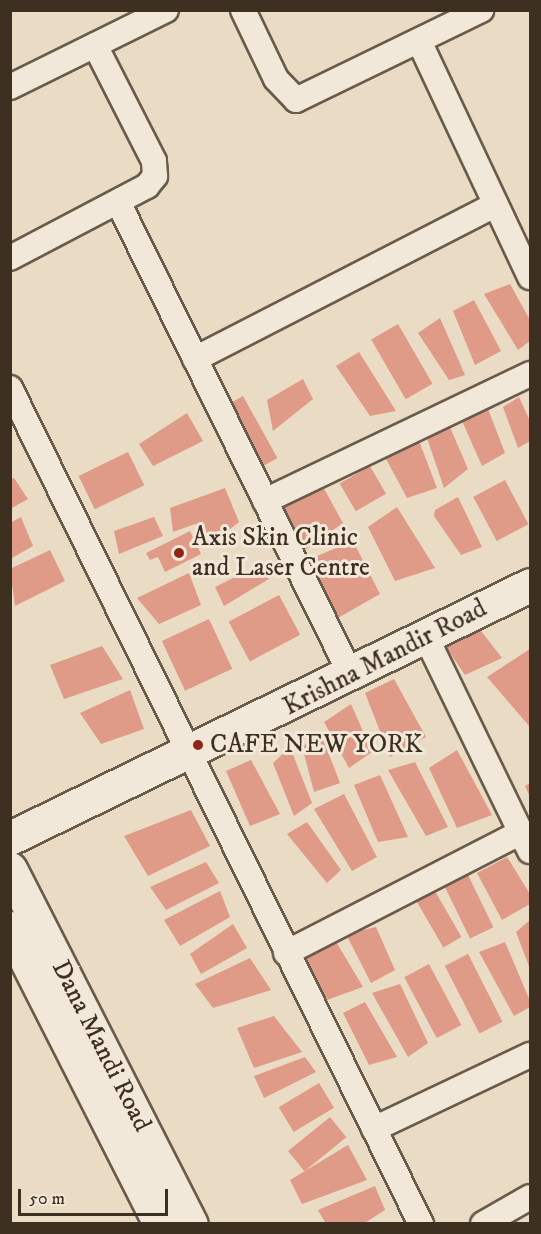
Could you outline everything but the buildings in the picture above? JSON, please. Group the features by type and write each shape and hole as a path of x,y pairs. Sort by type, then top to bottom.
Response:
{"street":[{"path":"10,87 166,10"},
{"path":"243,10 276,79 296,100 481,10"},
{"path":"418,41 531,277"},
{"path":"10,258 147,186 156,169 95,45"},
{"path":"118,202 351,675"},
{"path":"195,359 495,205"},
{"path":"265,501 531,375"},
{"path":"10,388 188,756 421,1224"},
{"name":"Krishna Mandir Road","path":"10,838 188,756 531,585"},
{"path":"286,953 526,842 426,638"},
{"name":"Dana Mandi Road","path":"10,869 191,1224"},
{"path":"10,928 160,1224"},
{"path":"374,1129 531,1055"},
{"path":"483,1224 531,1197"}],"place":[{"name":"Axis Skin Clinic and Laser Centre","path":"179,553"},
{"name":"CAFE NEW YORK","path":"198,745"}]}
